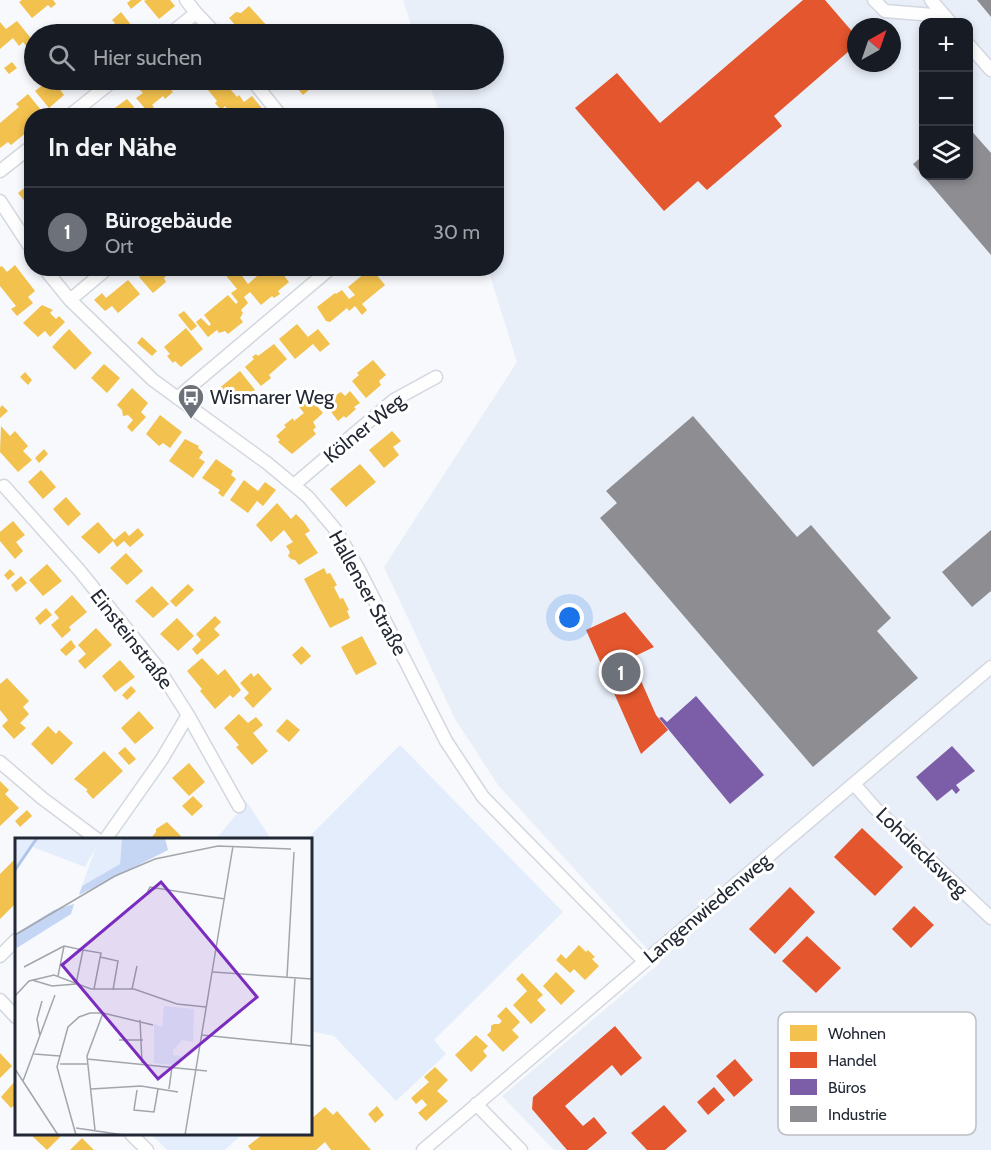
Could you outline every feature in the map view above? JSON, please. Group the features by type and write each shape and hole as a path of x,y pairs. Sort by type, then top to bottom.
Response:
{"street":[{"path":"186,0 206,24"},
{"path":"874,0 885,11 940,18"},
{"path":"931,0 947,18"},
{"path":"182,24 196,13"},
{"path":"973,49 991,70"},
{"path":"79,108 102,90"},
{"path":"260,90 275,108"},
{"path":"0,171 24,152"},
{"path":"0,201 24,238"},
{"name":"Hallenser Straße","path":"50,276 70,300 153,381 295,484 308,497 335,530 358,568 446,741 483,797 644,961"},
{"path":"70,300 98,276"},
{"path":"177,398 322,276"},
{"name":"Kölner Weg","path":"295,484 394,400 436,377"},
{"name":"Einsteinstraße","path":"2,486 79,570 158,668 188,715 239,806"},
{"name":"Langenwiedenweg","path":"423,1150 991,667"},
{"path":"106,838 162,759 188,715"},
{"path":"0,762 42,798 95,838"},
{"name":"Lohdiecksweg","path":"854,784 991,918"},
{"path":"0,956 15,941"},
{"path":"0,1000 15,1016"},
{"path":"476,1104 521,1150"},
{"path":"132,1135 145,1149"}],"shaded area":[{"path":"403,0 991,0 991,1150 554,1150 502,1096 660,963 498,785 455,719 384,567 517,362 490,276 504,276 504,108 438,108 431,90 504,90 504,24 411,24"},
{"path":"400,745 563,912 434,1040 446,1054 396,1101 334,1036 312,1031 312,838 308,838"},
{"path":"247,802 270,838 217,838"},
{"path":"152,1135 241,1135 225,1150 167,1150"}],"building: Wohnen":[{"path":"22,0 53,0 56,4 51,8 48,5 32,18 19,2"},
{"path":"131,0 142,0 131,9 127,3"},
{"path":"170,0 175,6 159,19 144,1"},
{"path":"249,6 265,24 234,24 229,18 236,12 241,13"},
{"path":"121,12 130,24 114,24 112,20"},
{"path":"17,21 24,30 24,43 19,46 13,38 0,49 0,22 6,29"},
{"path":"12,62 17,68 9,74 4,68"},
{"path":"60,90 64,95 49,108 35,91"},
{"path":"140,90 171,90 173,92 165,99 163,96 152,105 153,108 145,108 136,98 143,93"},
{"path":"208,90 231,90 244,102 252,96 262,108 226,108 225,106 219,108 215,103 217,101"},
{"path":"299,90 309,90 303,95"},
{"path":"28,94 39,108 24,108 24,134 11,145 8,142 0,148 0,123 19,107 16,104"},
{"path":"127,99 134,107 134,108 115,108"},
{"path":"24,188 24,200 18,193"},
{"path":"15,265 35,291 28,297 33,303 17,316 11,309 16,306 0,286 0,267 2,266 7,272"},
{"path":"166,276 164,278 166,282 153,293 139,277"},
{"path":"226,276 242,276 248,284 257,276 284,276 289,282 278,291 280,294 274,298 272,296 261,305 250,292 244,297 248,303 241,310 243,313 240,318 243,322 228,334 225,331 219,333 217,330 208,337 196,322 201,318 209,326 211,324 204,315 228,295 236,304 238,302 231,293 237,289"},
{"path":"361,276 378,276 385,285 362,304 367,310 362,315 355,306 349,311 347,308 330,322 326,321 317,307 342,290 349,299 355,295 348,287"},
{"path":"128,280 140,294 118,313 112,306 105,311 94,300 102,293 106,298"},
{"path":"42,305 53,310 50,313 56,319 59,316 65,322 50,337 45,331 38,337 23,323"},
{"path":"184,311 197,326 191,331 178,315"},
{"path":"297,324 308,337 318,329 330,344 320,352 313,344 295,359 279,339"},
{"path":"186,328 203,349 181,367 167,356 170,354 164,347"},
{"path":"69,329 92,353 75,370 52,347"},
{"path":"142,337 157,351 152,356 137,343"},
{"path":"274,344 287,359 269,375 271,378 261,386 245,367 254,359 252,357 256,354 258,356"},
{"path":"373,360 386,375 379,381 381,385 366,398 352,381 359,375 357,373"},
{"path":"104,364 120,378 107,393 91,378"},
{"path":"240,371 255,390 248,395 246,393 230,406 217,390"},
{"path":"25,372 32,380 28,385 20,377"},
{"path":"132,388 148,403 141,412 146,417 132,432 127,427 133,420 128,415 123,416 122,410 117,405"},
{"path":"350,391 360,403 346,418 344,416 338,421 326,405 326,401 341,392 345,396"},
{"path":"310,398 323,413 313,422 316,427 313,430 316,434 292,454 278,442 280,440 276,436 286,427 284,425 304,413 299,407"},
{"path":"2,405 8,411 0,418 0,408"},
{"path":"160,415 182,432 170,448 163,443 159,446 146,434"},
{"path":"1,426 10,436 15,431 28,446 23,451 32,460 18,472 0,452"},
{"path":"392,431 401,441 393,447 399,455 384,468 369,450"},
{"path":"185,439 199,446 198,448 203,452 199,458 205,462 193,478 169,461"},
{"path":"44,449 48,454 39,463 35,458"},
{"path":"216,459 233,471 231,475 236,479 223,497 218,493 220,490 202,478"},
{"path":"360,464 376,482 346,507 330,489"},
{"path":"41,470 56,487 43,499 28,482"},
{"path":"244,480 258,491 265,482 276,490 263,506 257,501 248,513 230,500"},
{"path":"66,497 81,514 68,526 53,509"},
{"path":"277,503 291,519 296,514 304,522 310,531 305,534 318,553 299,565 288,556 290,552 286,546 293,542 284,530 271,542 256,525"},
{"path":"13,521 25,535 16,542 23,551 15,559 0,541 0,532"},
{"path":"98,522 114,540 125,531 129,536 138,528 144,535 130,547 124,541 117,547 113,541 99,554 81,537"},
{"path":"126,553 143,571 127,585 110,568"},
{"path":"47,564 62,581 43,596 29,580"},
{"path":"324,568 337,585 334,587 340,599 343,598 350,618 330,628 304,579"},
{"path":"10,569 15,574 8,580 4,575"},
{"path":"21,576 27,583 16,592 11,585"},
{"path":"188,584 194,590 176,607 170,601"},
{"path":"152,586 169,604 153,618 135,601"},
{"path":"72,595 87,612 69,627 71,630 62,638 51,625 59,618 54,612"},
{"path":"46,608 52,615 40,625 35,618"},
{"path":"215,616 221,622 214,629 220,635 197,655 192,649 201,640 196,634"},
{"path":"177,618 194,636 178,651 160,634"},
{"path":"96,628 112,645 85,669 78,661 86,654 78,645"},
{"path":"362,636 377,664 356,675 341,647"},
{"path":"71,640 76,647 66,656 60,650"},
{"path":"302,646 311,656 301,665 292,655"},
{"path":"202,658 218,675 225,669 241,690 233,698 230,695 215,709 187,671"},
{"path":"120,660 135,677 115,692 102,676"},
{"path":"251,673 254,677 258,673 272,689 253,708 244,698 249,693 240,683"},
{"path":"7,678 29,701 23,707 29,714 20,723 26,728 14,739 2,726 8,720 0,710 0,684"},
{"path":"131,686 136,691 127,700 122,695"},
{"path":"139,711 154,728 135,744 121,728"},
{"path":"239,714 248,723 256,717 263,725 253,733 268,751 252,765 236,747 239,745 224,728"},
{"path":"287,719 300,730 289,742 276,731"},
{"path":"48,726 56,734 59,730 73,743 52,765 31,744"},
{"path":"125,747 136,759 129,765 118,753"},
{"path":"104,751 123,771 93,799 86,791 88,790 74,779"},
{"path":"189,763 205,782 189,796 172,778"},
{"path":"0,781 9,790 5,794 19,808 0,826"},
{"path":"193,796 203,806 192,816 182,806"},
{"path":"27,810 32,816 20,827 15,821"},
{"path":"167,822 182,838 153,838 156,829"},
{"path":"15,859 15,904 0,919 0,874"},
{"path":"579,945 595,957 592,959 599,966 585,980 574,969 570,973 556,960 561,954 566,959"},
{"path":"556,972 575,991 561,1005 543,986"},
{"path":"522,973 543,995 537,1000 546,1010 531,1024 513,1005 527,991 516,979"},
{"path":"506,1007 520,1022 512,1030 519,1037 503,1052 487,1035 491,1031 491,1026 502,1021 497,1016"},
{"path":"476,1035 488,1046 483,1051 487,1056 471,1072 455,1055"},
{"path":"0,1053 12,1066 0,1078"},
{"path":"435,1067 448,1080 437,1091 448,1101 426,1121 418,1113 427,1105 422,1099 416,1104 411,1098 429,1082 424,1077"},
{"path":"15,1081 15,1109 13,1106 11,1108 1,1097"},
{"path":"377,1106 384,1115 375,1123 368,1114"},
{"path":"325,1107 333,1115 337,1111 371,1150 331,1150 325,1142 316,1150 251,1150 248,1146 262,1135 312,1135 312,1118"},
{"path":"31,1135 62,1135 47,1150"},
{"path":"82,1138 94,1150 70,1150"}],"building: Handel":[{"path":"803,0 825,0 847,26 847,53 774,116 782,126 707,190 698,181 664,211 575,108 617,73 660,123"},
{"path":"625,612 654,647 631,658 656,715 668,730 641,754 586,630"},
{"path":"862,828 903,867 875,896 834,857"},
{"path":"790,887 815,912 775,954 749,929"},
{"path":"914,906 934,925 911,948 892,929"},
{"path":"807,936 841,968 816,993 782,961"},
{"path":"615,1026 642,1058 621,1076 612,1065 565,1106 583,1126 594,1117 607,1133 587,1150 567,1150 532,1109 533,1097"},
{"path":"735,1059 753,1080 734,1097 716,1076"},
{"path":"714,1087 725,1100 708,1115 697,1102"},
{"path":"664,1105 687,1131 665,1150 647,1150 631,1133"}],"building: Büros":[{"path":"696,696 764,775 730,804 659,718 662,717 667,722"},
{"path":"952,746 975,771 956,785 960,790 956,794 952,789 937,801 916,777"}],"building: Industrie":[{"path":"977,0 991,0 991,17"},
{"path":"973,133 991,153 991,255 927,180 973,180"},
{"path":"919,159 919,171 913,164"},
{"path":"693,416 797,537 811,525 891,618 877,631 918,678 813,767 600,518 617,503 606,491"},
{"path":"991,530 991,591 972,607 942,572"}],"place":[{"name":"Wismarer Weg","path":"191,420"},
{"name":"Bürogebäude","path":"621,672"}]}
